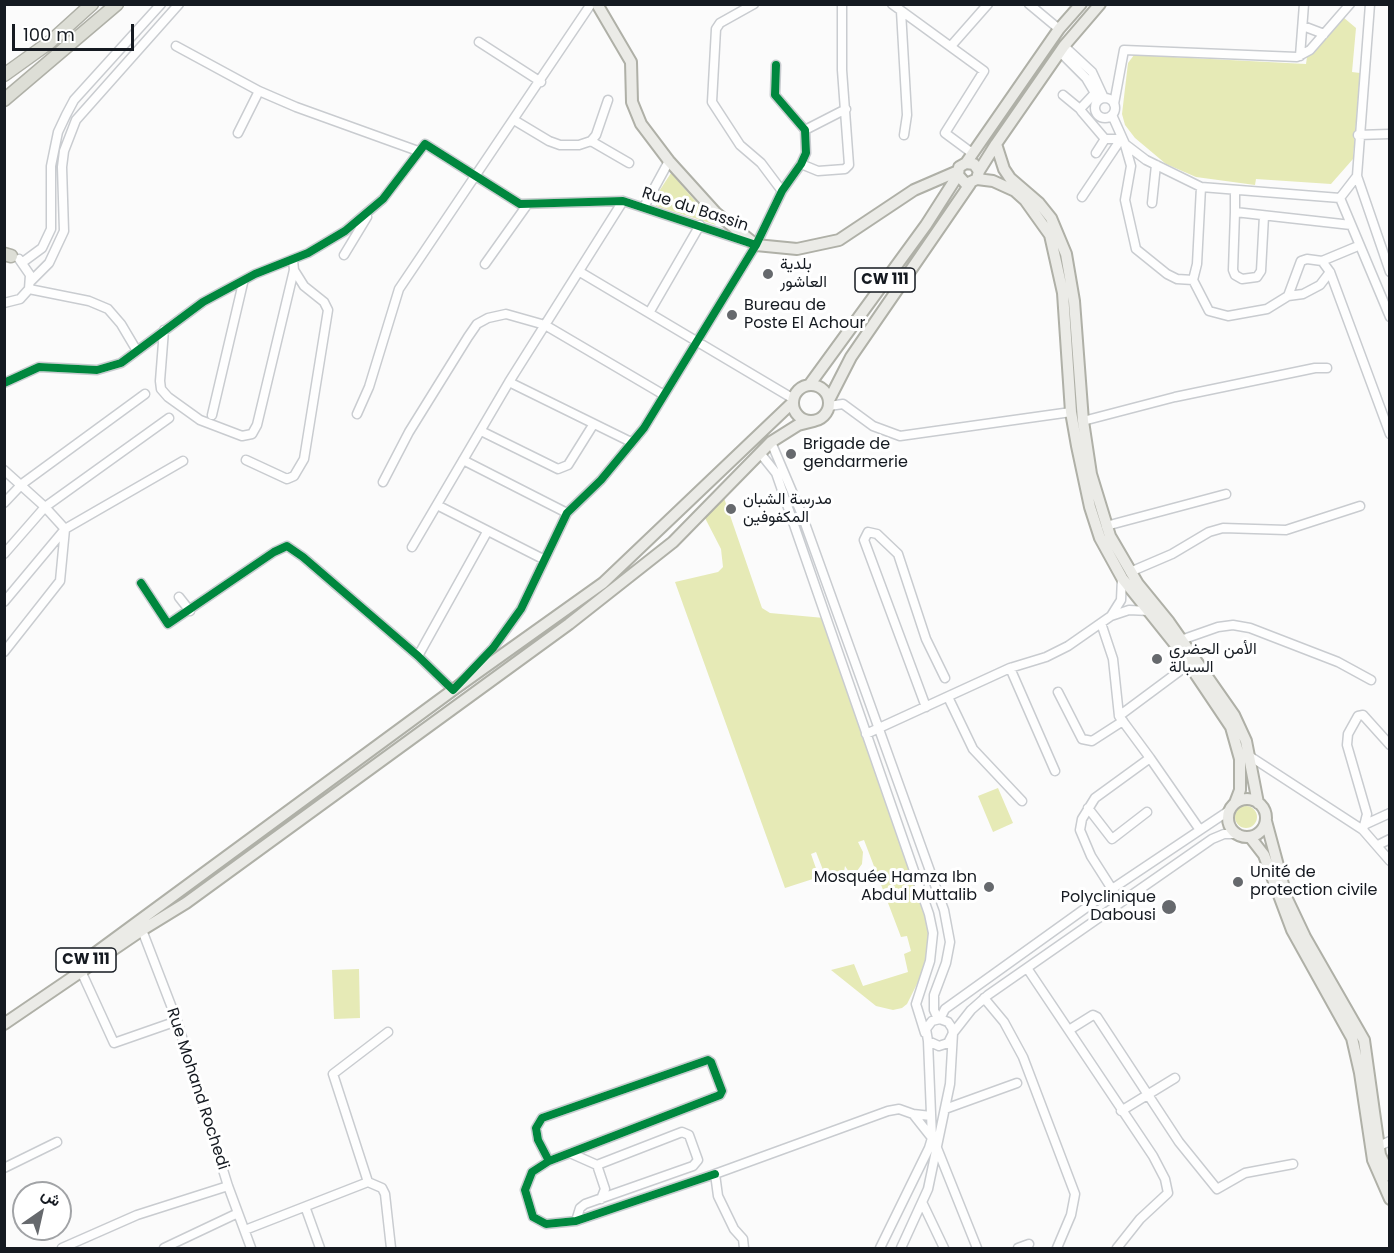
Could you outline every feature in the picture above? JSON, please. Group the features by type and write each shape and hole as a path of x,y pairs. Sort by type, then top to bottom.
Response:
{"highway":[{"path":"4,75 50,42 92,4"},
{"path":"4,100 117,4"}],"main road":[{"path":"597,4 631,62 632,102 636,115 669,161 716,213 756,245 797,249 839,240 914,190 958,173 1059,29 1081,4"},
{"path":"4,1024 142,930 186,903 569,624 667,547 771,442 798,425 814,421 826,413 851,357 1062,49 1100,4"},
{"path":"996,144 1010,178 1026,190 1051,219 1066,254 1074,301 1083,421 1091,474 1106,526 1126,575 1181,640 1234,715 1251,757 1258,803"},
{"path":"969,158 974,164 975,178"},
{"path":"958,173 962,182 975,178 993,181 1015,191 1025,200 1050,235 1063,293 1071,412 1090,507 1100,538 1221,711 1237,743 1241,775 1228,821 1238,834 1250,837 1264,855 1292,930 1352,1038 1358,1057 1373,1160 1389,1199"},
{"name":"CW 111","path":"810,384 926,225 958,173"},
{"path":"814,421 800,418 792,401 797,390 810,384 823,390 829,403"},
{"name":"CW 111","path":"4,1016 188,887 453,690 603,584 792,401"},
{"path":"1233,807 1247,799 1258,803 1265,811 1287,899 1305,937 1364,1041 1389,1176"},
{"path":"1250,837 1261,831 1266,821"}],"street":[{"path":"23,262 42,248 51,229 51,166 58,132 66,114 75,100 161,4"},
{"path":"4,303 20,299 49,262 64,231 62,167 64,151 76,120 179,4"},
{"path":"357,414 369,387 399,289 541,82 591,4"},
{"path":"754,4 720,22 716,29 712,102 740,145 761,163 783,191"},
{"path":"801,164 818,171 848,167 842,70 842,4"},
{"path":"892,4 984,71 945,134 969,158"},
{"path":"951,46 988,4"},
{"path":"1029,4 1059,29"},
{"path":"1300,56 1304,4"},
{"path":"1193,280 1177,279 1167,274 1136,249 1125,201 1131,166 1112,115 1124,50 1288,58 1300,56 1324,34 1350,4"},
{"path":"1370,4 1358,135 1357,176 1389,272"},
{"path":"901,11 907,115 904,135"},
{"path":"1302,26 1324,34"},
{"path":"479,42 541,82"},
{"path":"176,45 259,91 296,107 418,151"},
{"path":"1062,49 1099,97 1114,104"},
{"path":"141,583 168,624 274,552 287,546 303,557 418,656 453,690 493,648 511,622 567,513 601,480 644,428 756,245 783,191 801,164 806,153 805,130 775,95 776,64"},
{"path":"238,133 259,91"},
{"path":"1063,95 1080,109 1105,139 1123,142 1156,165 1201,187 1340,198"},
{"path":"1080,109 1099,97"},
{"path":"1099,97 1096,105 1100,116 1112,115"},
{"path":"514,120 560,145 572,146 591,141 600,130 603,110 608,100"},
{"path":"805,130 846,109"},
{"path":"1358,135 1389,134 1389,141"},
{"path":"1096,153 1105,139"},
{"path":"591,141 628,163"},
{"path":"1082,197 1123,142"},
{"path":"4,383 39,367 106,369 121,363 203,302 243,283 255,274 293,260 326,243 370,212 383,199 423,145 429,145 512,200 527,206 485,264"},
{"path":"644,207 669,161"},
{"path":"1152,203 1156,165"},
{"path":"1340,198 1357,176"},
{"path":"1201,187 1197,264 1193,280 1209,311 1228,316 1267,309 1288,296 1303,294 1320,285 1330,272"},
{"path":"1235,190 1233,270 1235,275 1242,279 1257,277 1261,271 1264,216"},
{"path":"1340,198 1358,246 1372,270 1389,317"},
{"path":"412,547 509,382 623,201"},
{"name":"Rue du Bassin","path":"527,206 623,201 756,245"},
{"path":"344,255 370,212"},
{"path":"1236,212 1351,225"},
{"path":"649,313 700,225"},
{"path":"1288,296 1301,261 1307,259 1322,261 1358,246"},
{"path":"7,255 23,262 30,275 29,285"},
{"path":"164,330 161,389 173,402 200,420 248,436 257,425 294,270 293,260"},
{"path":"1322,261 1330,272 1389,434"},
{"path":"246,460 287,479 294,476 304,459 328,312 324,302 309,291 294,270"},
{"path":"580,272 698,340 792,401"},
{"path":"212,415 243,283"},
{"path":"29,285 89,301 108,309 121,324 137,351"},
{"path":"383,482 409,432 477,324 488,318 506,315 526,318 545,325 664,395"},
{"path":"1083,421 1175,397 1315,368 1327,368"},
{"path":"509,382 631,442"},
{"path":"4,503 22,484 145,394"},
{"path":"829,403 843,404 873,426 900,436 1071,412"},
{"path":"4,554 45,507 169,418"},
{"path":"481,431 558,469 568,465 593,425"},
{"path":"771,442 802,515 950,931 949,952 934,994 934,1010 939,1019 950,1024 953,1033 950,1084 923,1204 901,1248"},
{"path":"760,453 776,473 929,914 933,933 932,949 916,1004 927,1037 934,1045 942,1046 948,1043 953,1033 984,998 1212,839 1224,834 1238,834"},
{"path":"463,460 567,513"},
{"path":"4,602 65,530 183,461"},
{"path":"4,470 22,484 65,530 60,581 4,652"},
{"path":"1106,526 1226,494"},
{"path":"437,505 543,559"},
{"path":"1111,616 1121,600 1126,575 1216,530 1286,530 1360,506"},
{"path":"418,656 487,532"},
{"path":"926,707 864,540 868,532 877,534 898,554 926,639 945,678"},
{"path":"179,597 190,611"},
{"path":"866,734 1010,668 1046,657 1111,616 1130,610 1149,611"},
{"path":"1101,623 1113,659 1121,719 1200,830"},
{"path":"1181,640 1226,626 1250,628 1338,662 1371,680"},
{"path":"1058,692 1082,739 1092,741 1189,664"},
{"path":"1010,668 1055,771"},
{"path":"948,697 973,749 1022,801"},
{"path":"1364,827 1367,814 1347,745 1348,734 1358,716 1363,716 1389,746"},
{"path":"1251,757 1364,827 1389,861"},
{"path":"1112,889 1091,856 1080,830 1082,819 1095,798 1150,758"},
{"path":"880,1248 932,1138 928,1025 939,1019 945,1009 1112,889 1233,807"},
{"path":"1088,808 1112,839 1148,812"},
{"path":"1364,827 1389,813"},
{"path":"1378,845 1389,840"},
{"name":"Rue Mohand Rochedi","path":"142,930 177,1021 228,1186 251,1248"},
{"path":"1027,968 1159,1166 1168,1193 1140,1219 1116,1248"},
{"path":"81,971 114,1043 177,1021"},
{"path":"984,998 1004,1022 1023,1057 1076,1194 1071,1215 1058,1248"},
{"path":"1068,1030 1093,1015 1097,1017 1179,1142 1217,1189 1245,1173 1293,1164"},
{"path":"368,1182 333,1074 388,1032"},
{"path":"549,1161 538,1140 536,1128 542,1118 708,1060 711,1062 722,1091 720,1095 570,1152 549,1161 532,1172 525,1190 533,1217 546,1224 576,1221 715,1174 888,1111 899,1109 913,1114 931,1116"},
{"path":"1121,1112 1175,1078"},
{"path":"945,1109 1017,1083"},
{"path":"913,1114 932,1138"},
{"path":"576,1221 580,1208 601,1198 693,1166 698,1160 689,1135 682,1132 597,1165"},
{"path":"4,1168 57,1142"},
{"path":"936,1148 977,1248"},
{"path":"570,1152 597,1165 605,1189 601,1198"},
{"path":"715,1174 718,1196 742,1239 744,1248"},
{"path":"245,1230 306,1209 368,1182 382,1188 385,1194 391,1248"},
{"path":"62,1248 147,1211 228,1186"},
{"path":"923,1204 944,1248"},
{"path":"306,1209 320,1248"},
{"path":"164,1248 238,1213"},
{"path":"1018,1248 1029,1244"}],"green space":[{"path":"1343,17 1356,28 1352,72 1360,73 1353,159 1331,184 1256,179 1255,185 1196,177 1166,164 1135,138 1125,125 1122,114 1128,63 1134,55 1306,64 1307,57"},
{"path":"671,173 716,225 656,206 654,199"},
{"path":"724,498 762,608 770,613 824,618 925,909 929,932 925,968 907,1004 902,1008 893,1010 876,1006 831,970 854,964 863,986 908,972 904,954 911,951 907,936 901,937 864,840 858,842 863,852 862,864 857,871 849,872 845,866 843,877 831,877 823,870 816,852 811,854 819,877 785,888 675,582 718,572 723,567 721,549 705,518"},
{"path":"998,788 1013,823 993,832 978,796"},
{"path":"1246,806 1254,809 1257,817 1254,825 1246,828 1238,825 1235,817 1238,809"},
{"path":"359,969 360,1018 334,1019 332,970"}],"cycle path":[{"path":"141,583 168,624 274,552 287,546 303,557 418,656 453,690 493,648 521,609 567,513 601,480 644,428 756,245 782,191 801,164 806,153 805,130 775,95 776,65"},
{"path":"4,383 39,367 97,370 121,363 203,302 255,274 308,253 345,231 383,199 425,144 520,204 623,201 756,245"},
{"path":"549,1161 538,1140 536,1128 542,1118 708,1060 711,1062 722,1091 720,1095 549,1161 532,1172 525,1190 533,1217 546,1224 576,1221 715,1174"}],"place":[{"name":"بلدية العاشور","path":"768,274"},
{"name":"Bureau de Poste El Achour","path":"732,315"},
{"name":"Brigade de gendarmerie","path":"791,454"},
{"name":"مدرسة الشبان المكفوفين","path":"731,509"},
{"name":"الأمن الحضري السبالة","path":"1157,659"},
{"name":"Unité de protection civile","path":"1238,882"},
{"name":"Mosquée Hamza Ibn Abdul Muttalib","path":"989,887"},
{"name":"Polyclinique Dabousi","path":"1169,907"}]}
